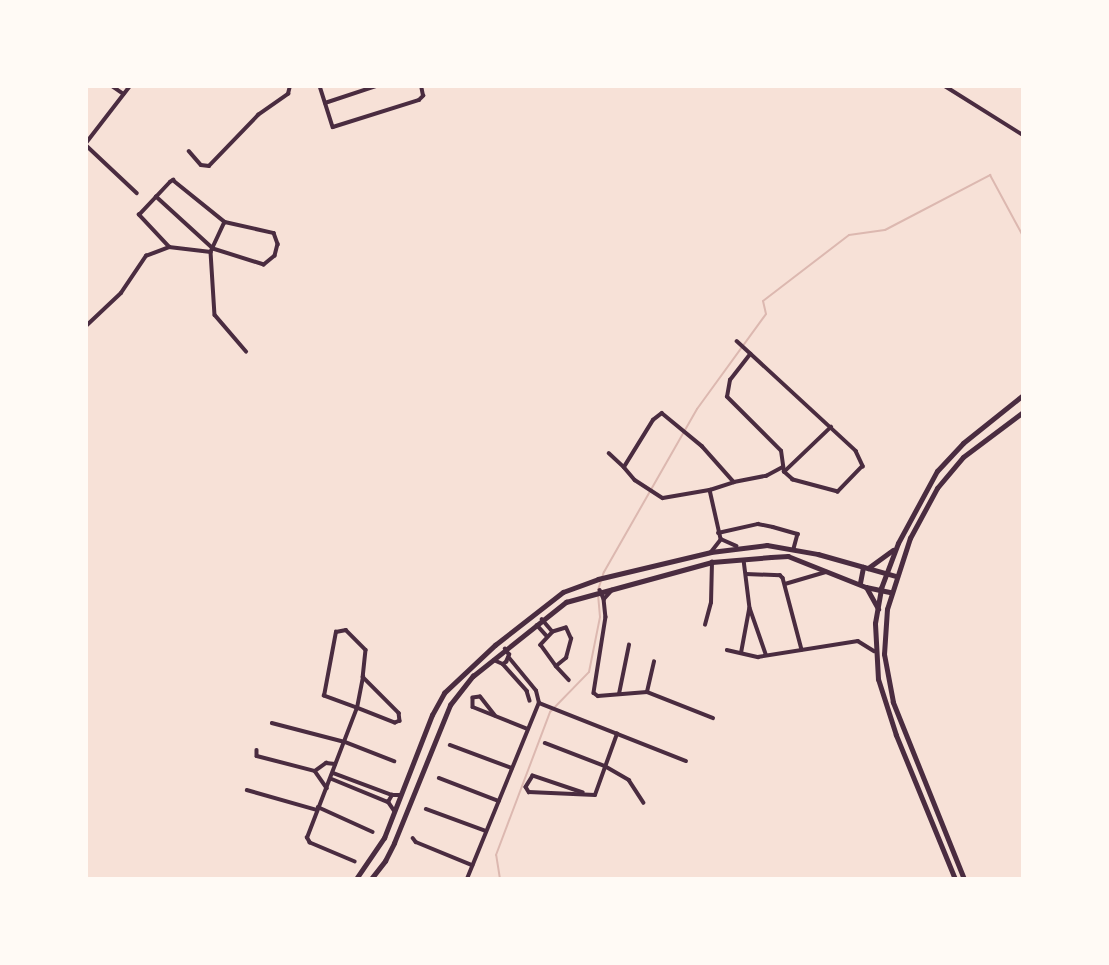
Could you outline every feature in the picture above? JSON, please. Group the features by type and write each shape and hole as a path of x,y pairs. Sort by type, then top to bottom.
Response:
{"highway":[{"path":"955,879 897,735 878,679 874,651 878,609 881,588 898,543 937,471 963,443 1023,395"},
{"path":"964,879 893,702 884,654 891,592 917,523 951,469 1023,412"},
{"path":"865,568 889,555 898,543"},
{"path":"863,585 878,609"}],"street":[{"path":"112,86 124,94"},
{"path":"130,86 86,144 137,193"},
{"path":"189,151 201,165 209,166 258,115 288,94 290,86"},
{"path":"320,86 332,127 419,100 423,96 421,86"},
{"path":"325,103 376,86"},
{"path":"945,86 1023,135"},
{"path":"86,326 121,293 146,256 169,247 212,251 264,265 275,256 278,244 274,233 225,222 176,180 139,216 169,247"},
{"path":"156,197 212,251"},
{"path":"225,222 212,251 215,316 246,351"},
{"path":"739,343 831,427 863,462 859,471 838,492 798,483 783,469 781,451 727,397 730,380 749,353"},
{"path":"624,467 658,414 666,414 690,435 734,482"},
{"path":"609,453 654,494 675,498 766,476 783,469 831,427"},
{"path":"710,490 718,533 721,539 737,547"},
{"path":"718,533 758,524 773,527 799,534 794,549"},
{"path":"711,552 721,539"},
{"path":"356,879 384,838 432,715 456,680 554,597 598,579 711,552 767,545 794,549 896,576"},
{"path":"371,879 385,861 394,842 442,721 465,686 505,649 566,602 712,562 788,556 863,585 891,592"},
{"path":"744,558 750,608 766,655"},
{"path":"705,625 711,603 712,562"},
{"path":"657,565 658,575"},
{"path":"646,568 648,578"},
{"path":"863,585 865,568"},
{"path":"785,584 831,571"},
{"path":"746,574 780,575 785,584 802,650"},
{"path":"604,599 615,587"},
{"path":"599,591 604,599 606,617 593,689 598,696 647,692 713,718"},
{"path":"741,653 750,608"},
{"path":"542,620 553,632"},
{"path":"536,624 547,636"},
{"path":"556,666 566,658 571,639 566,628 547,636 541,646 556,666 569,680"},
{"path":"355,862 310,844 307,838 357,708 363,677 366,650 346,630 336,632 324,696 357,708 395,723 400,721 399,713 363,677"},
{"path":"727,650 758,657 858,641 874,651"},
{"path":"619,694 629,645"},
{"path":"467,879 539,703 533,686 509,658 505,649"},
{"path":"503,664 509,658"},
{"path":"493,659 503,664 527,691 530,701"},
{"path":"647,692 654,662"},
{"path":"527,691 533,686"},
{"path":"495,716 480,697 472,698 470,702 473,708 528,729"},
{"path":"539,703 685,761"},
{"path":"272,723 345,742 394,761"},
{"path":"583,793 533,776 526,787 529,792 595,795 617,734"},
{"path":"545,743 605,766 629,780 644,803"},
{"path":"450,745 512,768"},
{"path":"257,750 257,756 315,771 327,788"},
{"path":"315,771 326,763 336,764"},
{"path":"332,776 391,795 401,795"},
{"path":"332,776 388,802 396,811"},
{"path":"439,778 499,801"},
{"path":"247,790 318,809 373,832"},
{"path":"388,802 391,795"},
{"path":"426,809 486,831"},
{"path":"384,838 394,842"},
{"path":"413,838 415,842 472,865"},
{"path":"394,879 405,879"}],"waterway":[{"path":"598,590 604,572 697,409 766,314 763,301 849,235 885,230 990,175 1023,236"},
{"path":"500,879 496,855 550,712 589,672 600,617 598,596"}]}
